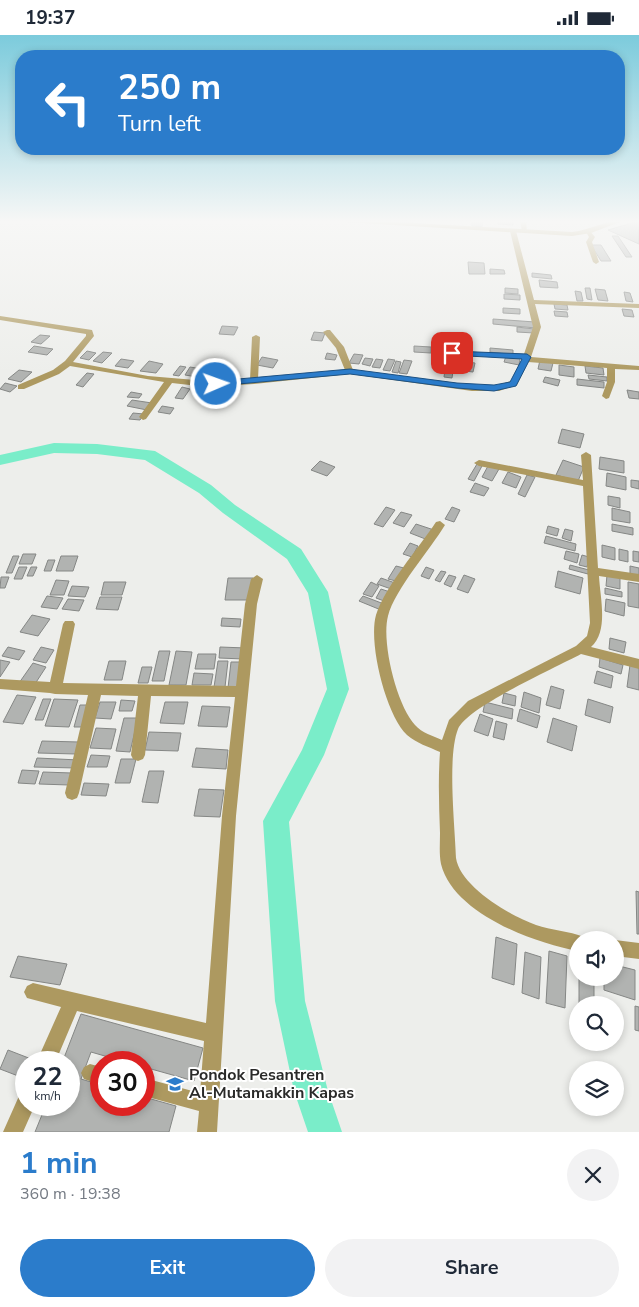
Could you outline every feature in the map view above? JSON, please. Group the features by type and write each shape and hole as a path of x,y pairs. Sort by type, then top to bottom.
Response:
{"street":[{"path":"68,363 170,380 216,384 350,372 457,386 494,388 513,384 537,330 524,271"},
{"path":"532,302 639,306"},
{"path":"0,318 90,332 90,337 68,360 68,363 56,373 21,387"},
{"path":"327,332 340,347 350,372"},
{"path":"254,382 256,337"},
{"path":"434,352 639,368"},
{"path":"606,395 611,382 611,365"},
{"path":"144,417 170,380"},
{"path":"569,941 544,937 504,920 483,905 456,878 448,862 448,749 454,723 473,705 580,649 593,638 596,632 586,455"},
{"path":"479,463 587,484"},
{"path":"440,525 386,607 380,632 387,674 403,719 418,736 448,749"},
{"path":"592,571 639,578"},
{"path":"207,1132 212,1034 229,816 251,604 257,579"},
{"path":"55,689 69,624"},
{"path":"580,649 639,664"},
{"path":"0,684 55,689 243,692"},
{"path":"72,793 96,690"},
{"path":"138,755 144,691"},
{"path":"624,949 639,951"},
{"path":"33,992 212,1034"},
{"path":"50,1051 72,1001"},
{"path":"155,1090 208,1104"},
{"path":"13,1132 20,1116"}],"building":[{"path":"469,271 485,271 485,274 469,274"},
{"path":"490,271 504,271 505,274 490,274"},
{"path":"532,273 551,275 552,279 532,277"},
{"path":"539,280 557,282 558,288 540,287"},
{"path":"505,288 518,289 518,294 505,293"},
{"path":"585,288 590,288 592,300 587,299"},
{"path":"595,289 605,290 608,301 598,300"},
{"path":"575,291 581,292 583,301 577,301"},
{"path":"624,292 630,293 633,302 626,301"},
{"path":"504,294 520,295 520,300 504,299"},
{"path":"554,304 567,305 568,310 555,309"},
{"path":"503,308 520,309 520,314 503,313"},
{"path":"622,309 632,310 634,317 624,316"},
{"path":"554,311 567,312 568,317 555,316"},
{"path":"493,319 535,322 536,328 493,324"},
{"path":"222,326 238,327 234,335 219,334"},
{"path":"517,327 534,329 534,333 517,332"},
{"path":"314,332 325,333 322,341 311,340"},
{"path":"40,335 50,336 41,344 31,342"},
{"path":"440,344 455,345 455,351 439,350"},
{"path":"34,346 53,349 47,355 28,352"},
{"path":"414,346 431,347 431,353 414,352"},
{"path":"490,348 513,350 513,355 490,352"},
{"path":"87,351 96,353 89,360 80,358"},
{"path":"103,352 112,353 102,363 93,361"},
{"path":"327,353 337,355 335,360 325,359"},
{"path":"354,354 363,355 359,364 349,363"},
{"path":"506,356 520,358 519,365 504,362"},
{"path":"262,357 278,360 273,368 257,365"},
{"path":"365,358 373,359 370,366 362,364"},
{"path":"121,359 134,361 128,368 115,366"},
{"path":"376,359 383,360 380,368 372,367"},
{"path":"388,359 395,360 390,371 383,370"},
{"path":"404,360 412,361 407,374 399,373"},
{"path":"540,360 553,363 551,371 538,369"},
{"path":"149,361 163,364 156,373 140,371"},
{"path":"396,361 401,362 398,373 392,372"},
{"path":"458,362 465,363 463,371 456,370"},
{"path":"467,362 475,363 473,372 465,371"},
{"path":"559,365 574,367 574,377 559,375"},
{"path":"180,366 186,367 179,376 173,375"},
{"path":"585,366 603,368 604,375 586,373"},
{"path":"190,367 202,369 197,377 185,375"},
{"path":"19,370 32,372 21,382 8,379"},
{"path":"445,370 453,371 452,378 444,377"},
{"path":"87,373 94,374 83,387 76,385"},
{"path":"588,375 607,377 607,381 589,379"},
{"path":"545,377 560,380 558,386 543,382"},
{"path":"577,379 604,382 604,388 577,385"},
{"path":"5,383 17,386 10,392 0,389"},
{"path":"182,387 190,389 183,399 175,398"},
{"path":"627,390 639,392 639,399 629,398"},
{"path":"131,392 142,394 139,398 127,397"},
{"path":"132,400 152,403 147,410 127,406"},
{"path":"162,406 174,408 170,414 158,412"},
{"path":"133,413 144,414 140,420 129,419"},
{"path":"562,429 584,434 580,448 558,443"},
{"path":"600,457 624,461 624,473 599,469"},
{"path":"563,460 584,467 578,481 556,475"},
{"path":"320,461 335,467 327,476 311,470"},
{"path":"477,464 482,466 474,481 468,479"},
{"path":"488,466 499,469 492,481 482,477"},
{"path":"508,472 521,477 516,488 502,483"},
{"path":"607,473 626,477 626,490 606,486"},
{"path":"527,475 535,477 525,497 518,494"},
{"path":"631,480 639,481 639,489 631,487"},
{"path":"475,483 489,488 484,496 470,492"},
{"path":"608,496 620,498 620,508 608,505"},
{"path":"386,507 395,510 383,527 374,524"},
{"path":"452,507 460,510 454,522 445,519"},
{"path":"612,508 630,512 630,523 612,520"},
{"path":"401,512 412,515 404,527 393,523"},
{"path":"416,524 434,530 428,540 410,533"},
{"path":"612,524 633,528 633,535 612,531"},
{"path":"548,526 559,529 557,536 546,533"},
{"path":"565,529 573,531 571,541 562,538"},
{"path":"546,536 576,544 575,551 544,543"},
{"path":"410,543 418,546 412,557 403,554"},
{"path":"602,545 615,548 615,560 602,557"},
{"path":"619,549 628,551 628,562 619,560"},
{"path":"566,551 579,554 577,563 564,559"},
{"path":"633,551 639,552 639,562 633,561"},
{"path":"23,554 36,554 32,564 19,564"},
{"path":"582,555 589,557 587,567 579,565"},
{"path":"13,556 19,556 12,573 6,573"},
{"path":"61,556 78,556 73,571 56,571"},
{"path":"48,560 55,560 51,571 44,571"},
{"path":"570,565 589,570 588,574 569,569"},
{"path":"396,566 404,568 396,581 388,579"},
{"path":"630,566 639,568 639,577 630,575"},
{"path":"19,567 27,567 22,579 14,579"},
{"path":"31,567 37,567 33,576 27,576"},
{"path":"426,567 434,570 429,579 421,576"},
{"path":"441,571 446,572 440,582 435,580"},
{"path":"558,571 583,578 580,594 555,587"},
{"path":"449,575 456,577 451,587 444,584"},
{"path":"464,575 475,579 468,593 457,589"},
{"path":"607,575 620,578 620,589 606,586"},
{"path":"1,577 9,577 5,588 0,588"},
{"path":"228,578 253,578 250,600 225,600"},
{"path":"381,578 398,584 394,590 377,584"},
{"path":"56,580 69,581 64,595 50,595"},
{"path":"104,582 126,582 122,595 101,595"},
{"path":"371,582 379,586 372,597 363,594"},
{"path":"628,582 639,584 639,608 628,606"},
{"path":"72,586 89,587 85,597 68,596"},
{"path":"605,588 622,592 622,597 605,594"},
{"path":"381,589 390,592 384,601 376,598"},
{"path":"47,596 63,598 57,609 41,607"},
{"path":"363,596 384,604 381,610 359,601"},
{"path":"100,597 122,597 118,610 96,609"},
{"path":"68,599 84,600 79,611 62,609"},
{"path":"606,599 625,603 624,616 605,611"},
{"path":"32,615 50,619 38,636 20,632"},
{"path":"222,618 241,619 240,627 221,626"},
{"path":"610,638 626,642 624,653 609,649"},
{"path":"8,647 25,651 19,660 2,656"},
{"path":"41,647 54,650 46,663 33,660"},
{"path":"220,647 246,648 244,659 219,658"},
{"path":"159,651 170,651 164,681 152,681"},
{"path":"176,651 192,652 186,685 169,685"},
{"path":"198,654 216,654 214,669 195,669"},
{"path":"600,658 623,665 621,674 599,667"},
{"path":"0,660 10,662 0,677"},
{"path":"109,661 126,661 122,680 104,680"},
{"path":"218,661 228,661 225,687 214,687"},
{"path":"231,662 243,662 240,688 228,688"},
{"path":"33,663 46,667 33,687 19,683"},
{"path":"630,665 639,668 639,690 627,687"},
{"path":"142,667 152,667 148,683 138,683"},
{"path":"597,671 613,676 611,688 594,683"},
{"path":"194,673 213,674 211,685 192,685"},
{"path":"551,686 564,690 560,709 546,705"},
{"path":"524,692 541,698 539,713 521,707"},
{"path":"504,693 516,696 515,706 502,703"},
{"path":"17,695 36,697 23,724 3,722"},
{"path":"43,699 51,699 43,720 35,720"},
{"path":"54,699 78,700 69,727 45,726"},
{"path":"588,699 613,707 610,723 585,715"},
{"path":"121,700 135,701 132,711 119,711"},
{"path":"100,702 116,702 111,719 95,718"},
{"path":"165,702 188,702 184,724 160,723"},
{"path":"485,702 513,709 512,719 483,712"},
{"path":"80,705 90,705 83,727 74,727"},
{"path":"202,706 230,707 227,727 198,726"},
{"path":"520,709 540,716 537,728 517,721"},
{"path":"480,714 493,719 488,736 474,731"},
{"path":"124,718 138,718 130,752 116,751"},
{"path":"553,718 577,726 572,751 547,742"},
{"path":"496,721 507,724 504,740 493,737"},
{"path":"96,728 116,729 111,749 90,748"},
{"path":"149,732 181,733 178,751 145,750"},
{"path":"42,741 79,742 76,754 38,753"},
{"path":"196,748 228,750 226,769 192,767"},
{"path":"91,755 110,756 107,767 87,767"},
{"path":"37,758 79,760 76,768 34,767"},
{"path":"121,759 136,759 130,783 115,783"},
{"path":"22,770 39,771 35,784 18,783"},
{"path":"149,771 164,771 158,803 142,802"},
{"path":"43,772 72,773 69,785 39,784"},
{"path":"84,783 109,784 106,796 81,795"},
{"path":"199,789 224,790 220,817 194,816"},
{"path":"636,891 639,892 639,934 637,934"},
{"path":"496,937 517,944 514,985 492,978"},
{"path":"549,951 567,956 565,1008 546,1003"},
{"path":"525,952 541,957 539,999 522,993"},
{"path":"18,956 67,964 60,985 10,977"},
{"path":"624,967 635,970 635,1000 604,990 604,986 624,986"},
{"path":"579,986 594,986 594,996 579,996"},
{"path":"635,1006 639,1007 639,1031 635,1030"},
{"path":"81,1014 203,1048 194,1081 155,1070 155,1051 90,1051 81,1079 90,1082 90,1116 155,1116 155,1100 176,1106 169,1132 35,1132 42,1116 80,1116 80,1051 67,1051"},
{"path":"8,1050 15,1053 15,1075 0,1069"}],"waterway":[{"path":"0,460 54,448 97,449 149,455 205,489 229,509 294,554 318,592 338,689 312,755 276,821 290,1001 311,1091 325,1132"}],"place":[{"name":"Pondok Pesantren Al-Mutamakkin Kapas","path":"175,1084"}],"route":[{"path":"216,384 254,382 332,373 364,372 472,388 494,388 513,384 527,357 452,353"}]}
